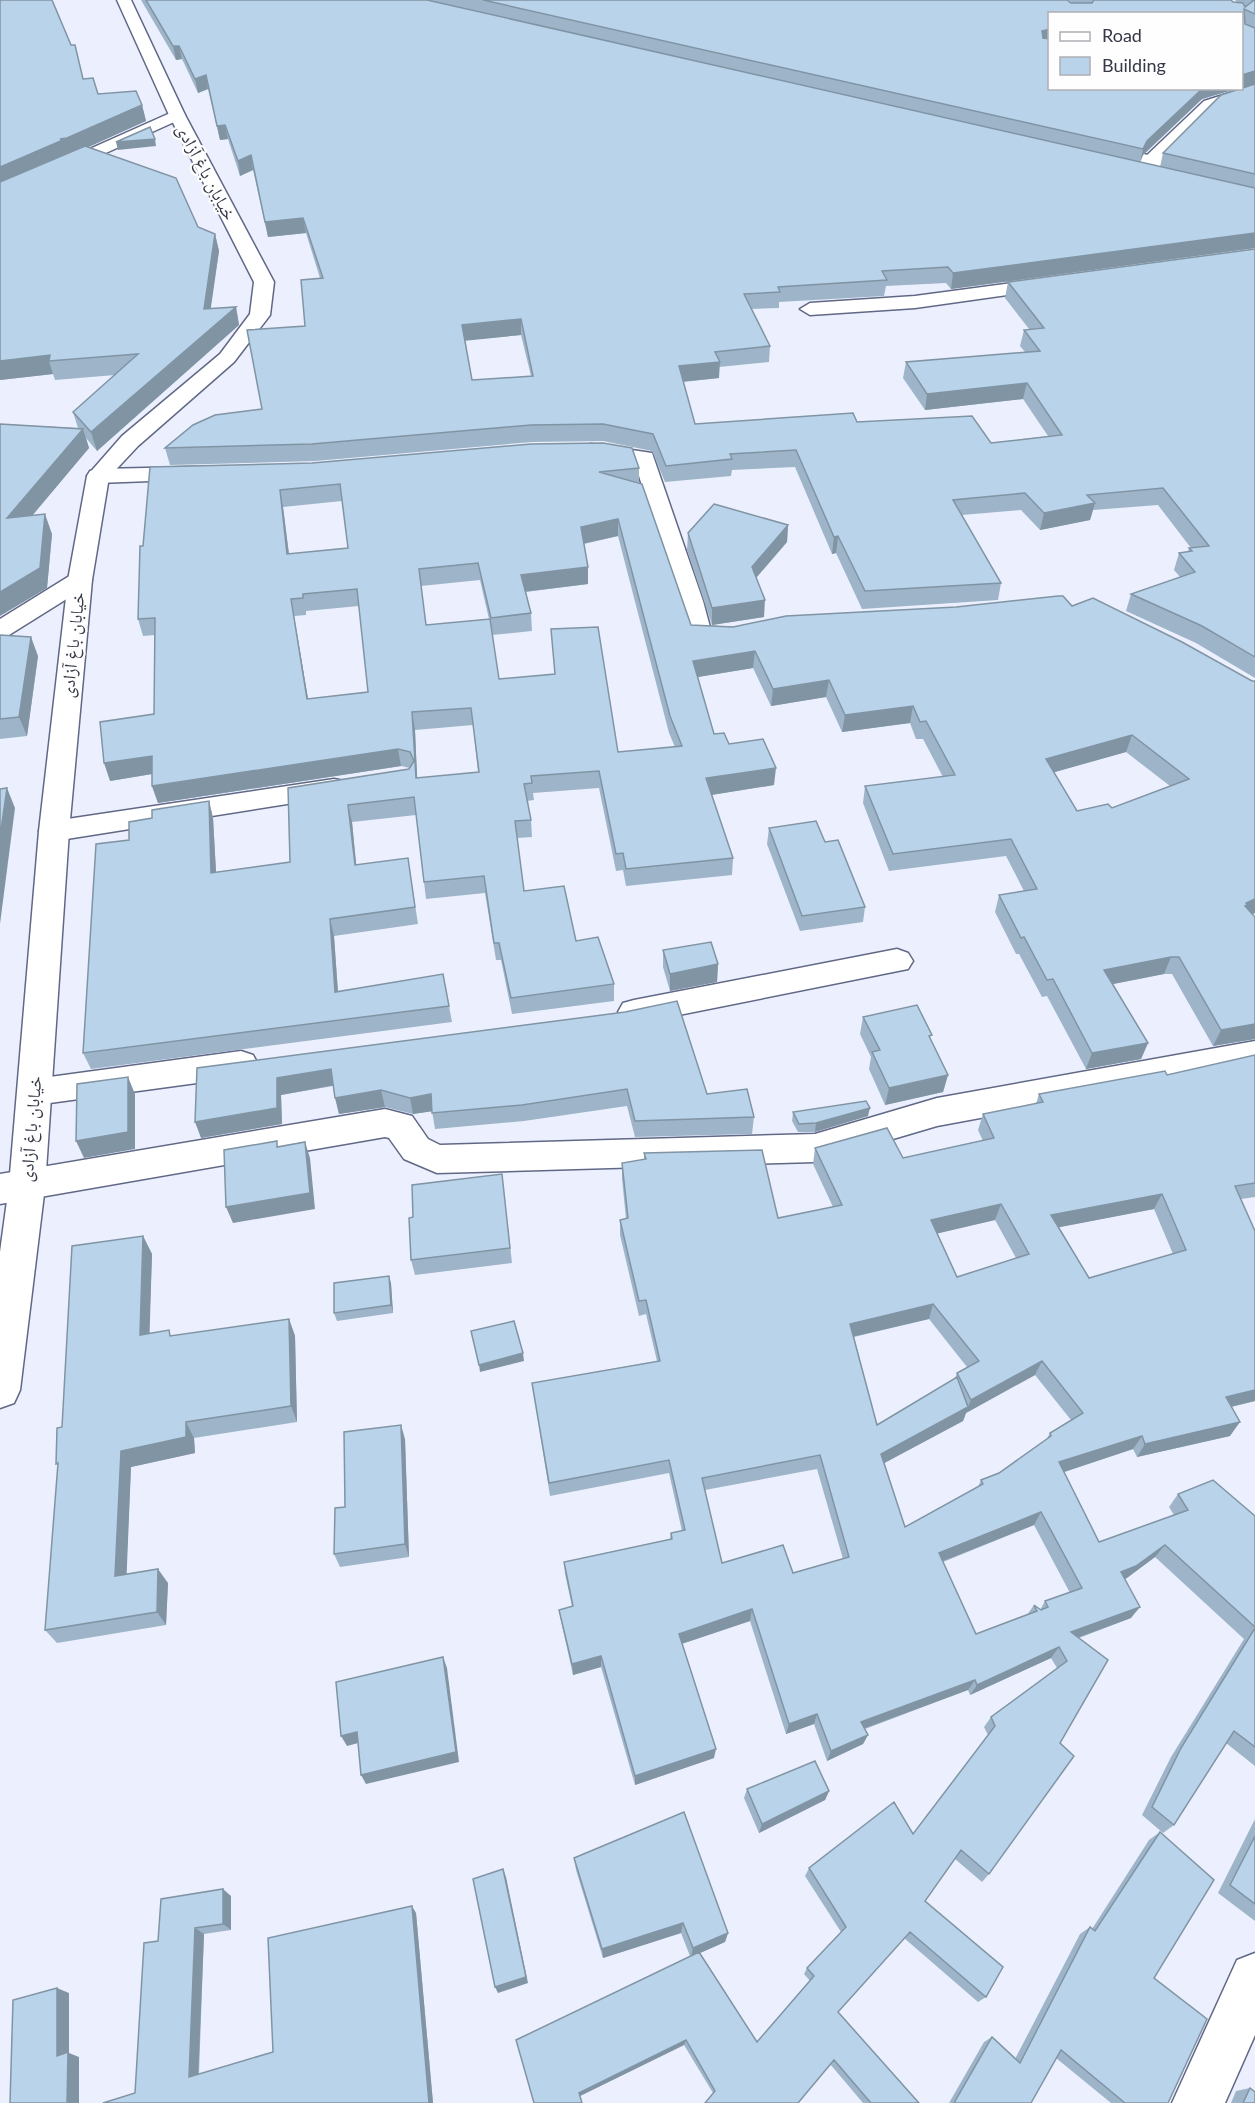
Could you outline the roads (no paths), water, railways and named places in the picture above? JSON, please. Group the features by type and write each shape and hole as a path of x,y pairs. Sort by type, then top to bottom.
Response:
{"street":[{"name":"خیابان باغ آزادی","path":"0,1390 13,1188 35,1092 54,831 80,580 98,476 130,441 227,358 260,315 264,282 177,115 124,0"},
{"path":"1149,167 1210,104 1255,90"},
{"path":"0,196 177,115"},
{"path":"1086,152 1255,197"},
{"path":"1149,167 1255,184"},
{"path":"810,309 915,302 1067,282"},
{"path":"568,451 603,450 644,458 691,601 699,635 731,634 752,630"},
{"path":"98,476 212,473"},
{"path":"0,630 80,580"},
{"path":"54,831 355,784"},
{"path":"602,1017 897,961"},
{"path":"13,1188 385,1123 400,1126 416,1149 437,1159 815,1148 937,1112 1255,1054"},
{"path":"35,1092 271,1060"},
{"path":"1198,2103 1255,1978"}]}
